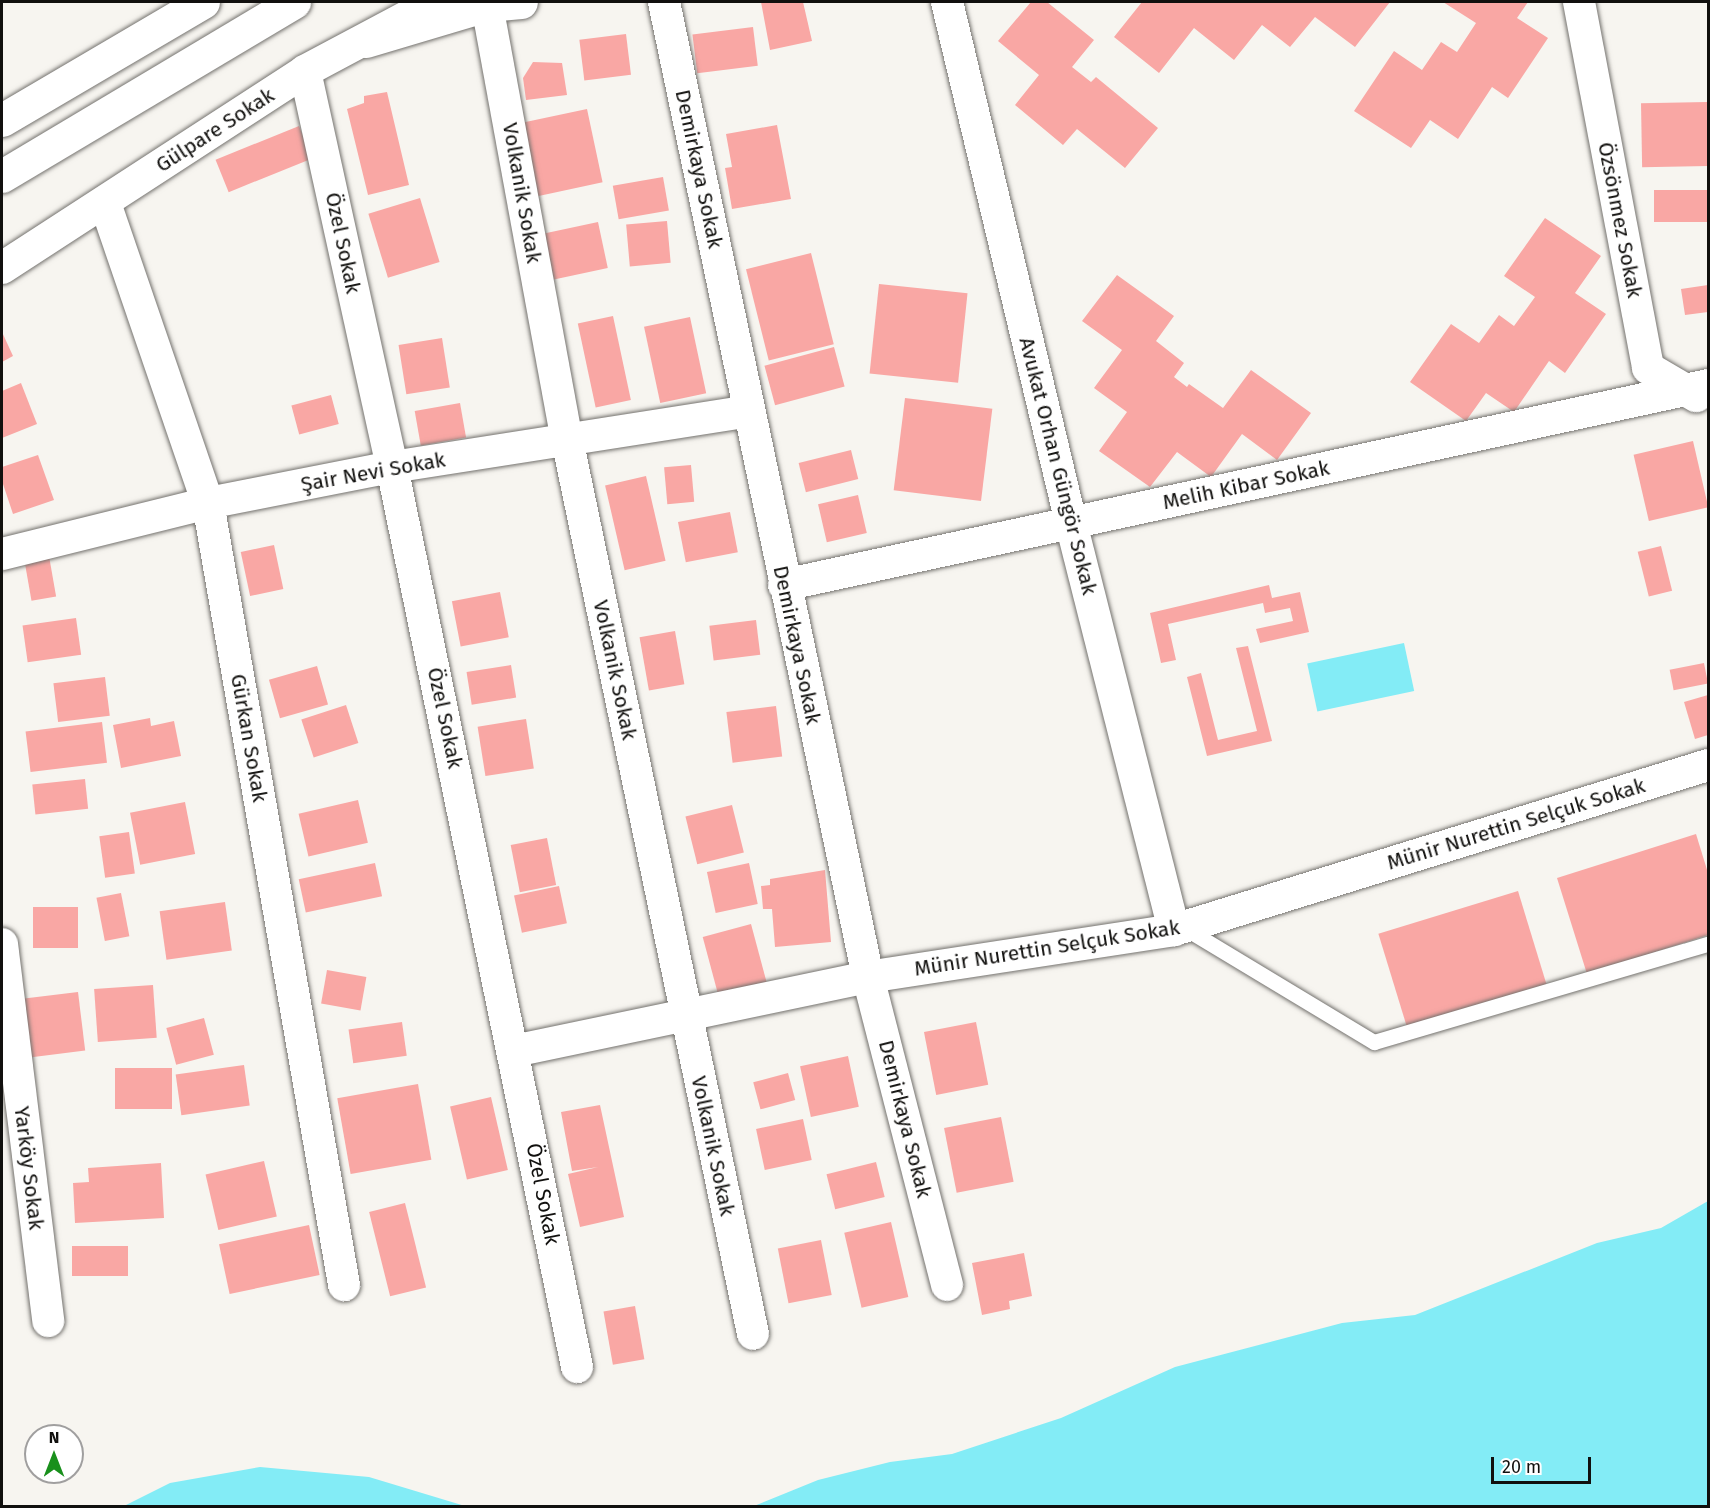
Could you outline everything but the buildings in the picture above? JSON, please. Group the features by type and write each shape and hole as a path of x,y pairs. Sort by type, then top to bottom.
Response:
{"main road":[{"path":"2,120 203,2"},
{"path":"2,176 294,2"},
{"path":"366,41 487,5 521,2"}],"street":[{"name":"Gülpare Sokak","path":"2,268 305,71 366,41 435,2"},
{"name":"Demirkaya Sokak","path":"664,2 784,585 868,976 946,1285"},
{"name":"Avukat Orhan Güngör Sokak","path":"947,2 1071,523 1178,929"},
{"name":"Özsönmez Sokak","path":"1579,2 1648,368 1702,393"},
{"name":"Volkanik Sokak","path":"487,5 567,439 753,1334"},
{"name":"Özel Sokak","path":"305,71 392,467 514,1051 577,1367"},
{"name":"Gürkan Sokak","path":"105,203 208,503 344,1285"},
{"name":"Melih Kibar Sokak","path":"784,585 1071,523 1702,393"},
{"name":"Şair Nevi Sokak","path":"2,554 208,503 392,467 748,411"},
{"name":"Münir Nurettin Selçuk Sokak","path":"514,1051 686,1017 868,976 1178,929 1708,765"},
{"name":"Yarköy Sokak","path":"2,946 48,1321"}],"lane":[{"path":"1178,929 1374,1042 1708,944"}],"water":[{"path":"1404,643 1414,691 1317,712 1307,664"},
{"path":"1708,1201 1708,1506 754,1506 818,1480 890,1462 952,1454 1061,1418 1175,1367 1342,1323 1415,1315 1597,1243 1661,1228"},
{"path":"260,1467 369,1477 465,1506 124,1506 170,1483"}]}
